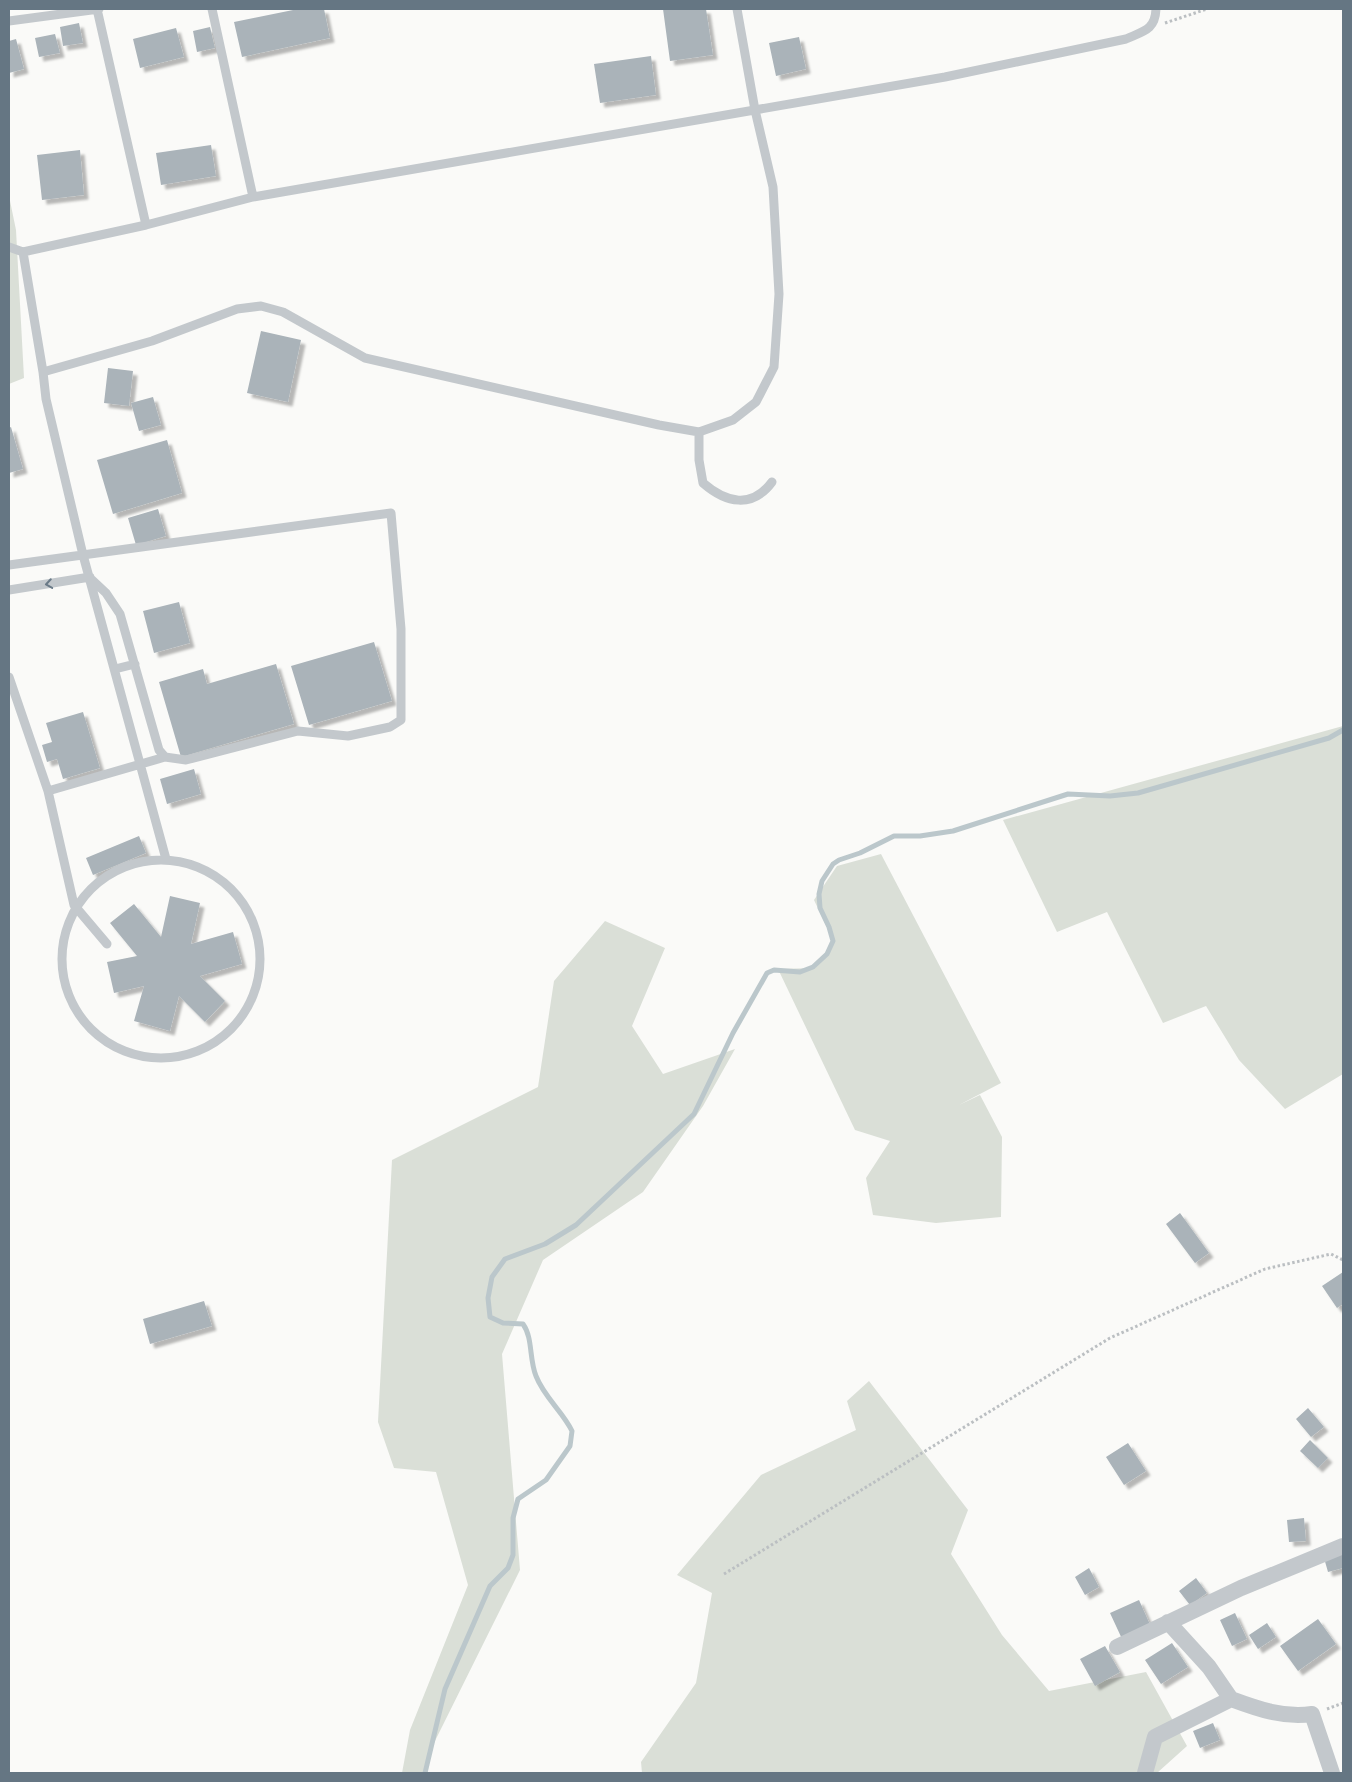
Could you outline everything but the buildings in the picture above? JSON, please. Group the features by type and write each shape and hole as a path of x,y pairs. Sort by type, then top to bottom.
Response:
{"street":[{"path":"1117,1648 1240,1588 1343,1546"},
{"path":"1168,1622 1209,1667 1230,1699 1256,1709 1293,1717 1312,1714 1332,1773"},
{"path":"1145,1773 1155,1737 1230,1699"}],"lane":[{"path":"9,21 98,9 146,225"},
{"path":"212,9 253,197"},
{"path":"43,372 152,341 237,309 260,306 283,312 364,358 659,425 699,432 734,420 756,402 774,367 779,294 773,187 755,110 736,9"},
{"path":"9,247 23,252 146,225 253,197 954,75 1126,39 1150,28 1156,21 1156,9"},
{"path":"23,252 46,399 84,555 166,859"},
{"path":"699,432 699,460 703,483 714,493 734,500 749,500 763,494 772,482"},
{"path":"9,566 391,513 401,629 401,720 390,727 348,736 298,731 186,760 165,757 48,791"},
{"path":"9,590 90,577"},
{"path":"90,577 106,593 120,614 159,750 165,757"},
{"path":"116,669 134,664"},
{"path":"9,678 48,791 74,905 107,944"},
{"path":"166,859 206,870 213,875 239,897 258,934 261,955 254,997 232,1032 215,1045 176,1060 134,1057 97,1037 71,1004 61,964 62,942 74,905 82,893 116,869 140,861 166,859"}],"path":[{"path":"1150,28 1207,9"},
{"path":"724,1574 1110,1338 1265,1269 1331,1254 1343,1260"}],"shaded area":[{"path":"9,196 16,230 24,378 9,384"},
{"path":"1343,726 1343,1074 1285,1109 1239,1060 1206,1006 1163,1023 1107,912 1057,932 1003,820"},
{"path":"881,854 1001,1083 959,1105 980,1095 1002,1137 1001,1217 936,1223 873,1215 866,1178 890,1141 855,1130 778,969 815,968 834,942 814,900 837,866"},
{"path":"605,921 665,948 632,1026 663,1074 735,1049 703,1106 643,1192 543,1260 502,1354 520,1570 429,1753 425,1773 402,1773 410,1730 468,1585 436,1472 394,1468 378,1422 392,1160 538,1087 554,981"},
{"path":"869,1381 968,1510 951,1554 1002,1635 1049,1691 1146,1672 1187,1746 1157,1773 642,1773 641,1762 696,1683 712,1593 677,1575 761,1475 856,1430 847,1401"}],"waterway":[{"path":"425,1773 445,1689 490,1586 508,1568 513,1555 513,1518 518,1499 546,1480 570,1446 572,1431 539,1384 534,1369 528,1336 523,1324 503,1323 490,1317 488,1298 492,1277 505,1259 545,1244 576,1225 694,1114 733,1033 767,973 774,970 800,972 813,967 827,954 833,941 820,908 819,894 822,881 833,864 894,836 920,836 953,831 1068,794 1110,796 1138,793 1329,738 1343,730"}]}
